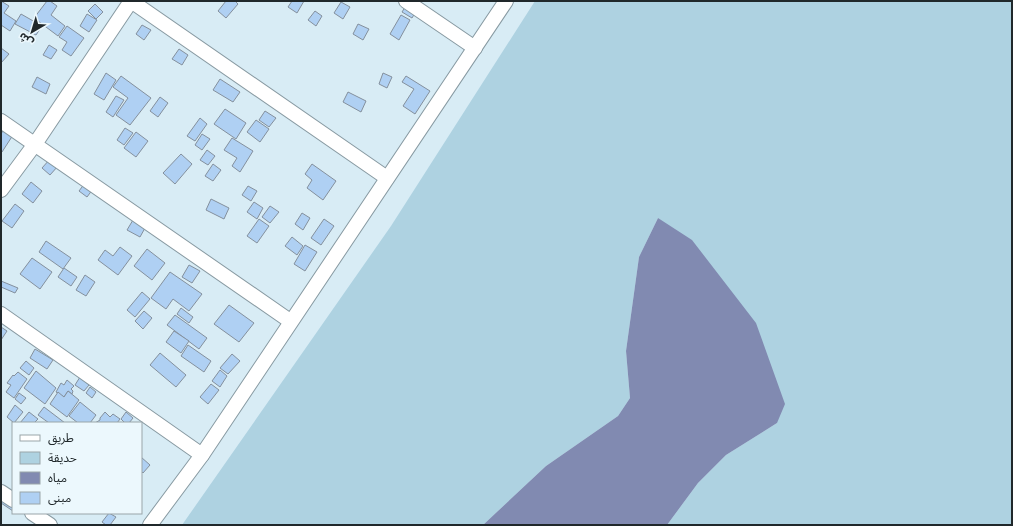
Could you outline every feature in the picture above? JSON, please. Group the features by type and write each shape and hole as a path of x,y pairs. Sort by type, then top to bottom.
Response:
{"street":[{"path":"1,190 35,144 131,1 387,178"},
{"path":"406,1 475,48"},
{"path":"150,525 202,455 290,321 506,1"},
{"path":"1,121 290,321"},
{"path":"1,314 202,455"},
{"path":"1,492 12,499"},
{"path":"34,514 50,525"}],"green space":[{"path":"535,1 1012,1 1012,525 667,525 698,483 726,455 777,423 658,218 639,257 626,351 630,398 618,416 546,466 483,525 182,525 391,226"}],"water":[{"path":"658,218 692,240 756,323 785,404 777,423 726,455 698,483 667,525 483,525 546,466 618,416 630,398 626,351 639,257"}],"building":[{"path":"1,1 9,6 4,13 16,21 10,31 1,25"},
{"path":"47,1 50,1 57,6 51,15 65,26 58,36 34,18"},
{"path":"226,1 235,1 238,4 226,18 218,11"},
{"path":"292,1 304,1 297,13 288,7"},
{"path":"409,1 419,6 412,18 402,12"},
{"path":"341,2 350,7 343,19 334,13"},
{"path":"95,4 103,12 96,19 88,11"},
{"path":"315,11 322,16 316,26 308,20"},
{"path":"21,14 42,26 36,35 15,24"},
{"path":"87,14 97,20 89,32 80,26"},
{"path":"401,15 410,20 399,40 390,34"},
{"path":"358,24 369,29 363,40 353,34"},
{"path":"142,25 151,30 144,40 136,34"},
{"path":"67,26 84,38 71,56 62,50 67,42 59,37"},
{"path":"49,45 57,50 51,59 43,55"},
{"path":"1,48 9,54 1,63"},
{"path":"179,49 188,55 182,65 172,59"},
{"path":"106,73 116,80 104,100 94,94"},
{"path":"383,73 392,77 387,88 379,84"},
{"path":"121,76 151,98 130,125 116,115 128,98 113,87"},
{"path":"406,76 430,91 415,114 403,106 414,89 402,82"},
{"path":"37,77 50,84 46,94 32,87"},
{"path":"220,79 240,92 233,102 213,90"},
{"path":"348,92 366,101 361,112 343,102"},
{"path":"116,96 124,100 113,117 106,112"},
{"path":"160,97 168,103 158,117 150,111"},
{"path":"225,109 246,123 236,139 214,124"},
{"path":"265,111 276,118 269,127 259,120"},
{"path":"200,118 207,124 195,141 187,136"},
{"path":"256,120 269,129 260,142 247,132"},
{"path":"125,128 133,133 124,145 117,140"},
{"path":"4,129 13,135 2,152 1,134"},
{"path":"136,132 148,141 136,157 124,148"},
{"path":"202,134 210,139 202,150 195,145"},
{"path":"232,138 253,151 240,172 232,166 237,158 224,150"},
{"path":"207,150 215,156 208,165 200,160"},
{"path":"181,154 192,164 175,184 163,173"},
{"path":"50,159 58,166 50,175 42,168"},
{"path":"213,164 221,170 213,181 205,176"},
{"path":"312,164 336,181 323,200 307,188 312,180 305,174"},
{"path":"31,182 42,191 33,203 22,194"},
{"path":"85,183 93,189 87,197 79,191"},
{"path":"248,186 257,191 251,201 242,195"},
{"path":"211,199 229,208 224,219 206,210"},
{"path":"254,202 263,208 257,219 247,212"},
{"path":"15,204 24,211 12,228 2,221"},
{"path":"270,206 279,212 270,223 262,217"},
{"path":"302,213 310,218 303,230 295,224"},
{"path":"259,219 269,226 257,243 247,236"},
{"path":"324,219 334,226 321,245 311,238"},
{"path":"133,220 145,228 140,237 127,230"},
{"path":"292,237 303,246 297,255 285,246"},
{"path":"46,241 71,258 63,269 39,252"},
{"path":"305,245 317,252 305,271 294,264"},
{"path":"120,247 132,256 118,275 98,260 105,250 113,256"},
{"path":"147,249 165,263 152,280 134,266"},
{"path":"32,258 52,272 40,289 20,274"},
{"path":"189,265 200,271 192,283 182,277"},
{"path":"64,268 77,277 71,286 58,277"},
{"path":"170,272 202,294 189,311 173,299 166,309 151,298"},
{"path":"85,275 95,282 86,296 76,290"},
{"path":"1,281 18,288 15,293 1,287"},
{"path":"142,292 150,299 135,317 127,310"},
{"path":"229,305 254,323 239,342 214,324"},
{"path":"181,308 193,317 189,323 177,314"},
{"path":"144,311 152,318 143,329 135,321"},
{"path":"175,315 207,338 199,349 167,325"},
{"path":"1,327 7,331 1,340"},
{"path":"174,331 189,341 181,353 166,342"},
{"path":"188,345 211,361 204,372 181,356"},
{"path":"35,349 53,360 47,369 30,358"},
{"path":"160,353 186,375 176,387 150,365"},
{"path":"232,354 240,361 228,374 220,368"},
{"path":"26,361 34,368 29,375 20,368"},
{"path":"220,370 227,376 220,387 212,381"},
{"path":"36,371 56,388 45,404 24,388"},
{"path":"18,372 27,379 14,398 6,392 11,385 7,383 13,375 14,376"},
{"path":"80,377 89,385 84,391 75,385"},
{"path":"67,380 74,386 71,389 73,391 72,394 68,391 64,397 56,392 61,383 64,385"},
{"path":"211,384 219,390 208,404 200,397"},
{"path":"90,387 96,392 92,398 86,393"},
{"path":"68,391 79,400 67,417 50,404 58,392 64,397"},
{"path":"19,393 26,398 21,404 15,399"},
{"path":"80,402 96,415 91,422 77,422 69,416"},
{"path":"15,405 23,412 15,422 7,417"},
{"path":"44,407 64,422 48,422 38,415"},
{"path":"29,412 38,419 35,422 21,422"},
{"path":"105,412 110,417 113,414 120,419 118,422 97,422 100,420"},
{"path":"126,412 133,418 130,422 124,422 121,419"},
{"path":"142,458 150,465 143,473 142,472"},
{"path":"1,493 12,498 12,510 1,503"},
{"path":"108,514 116,517 110,525 106,525 102,522"}]}
